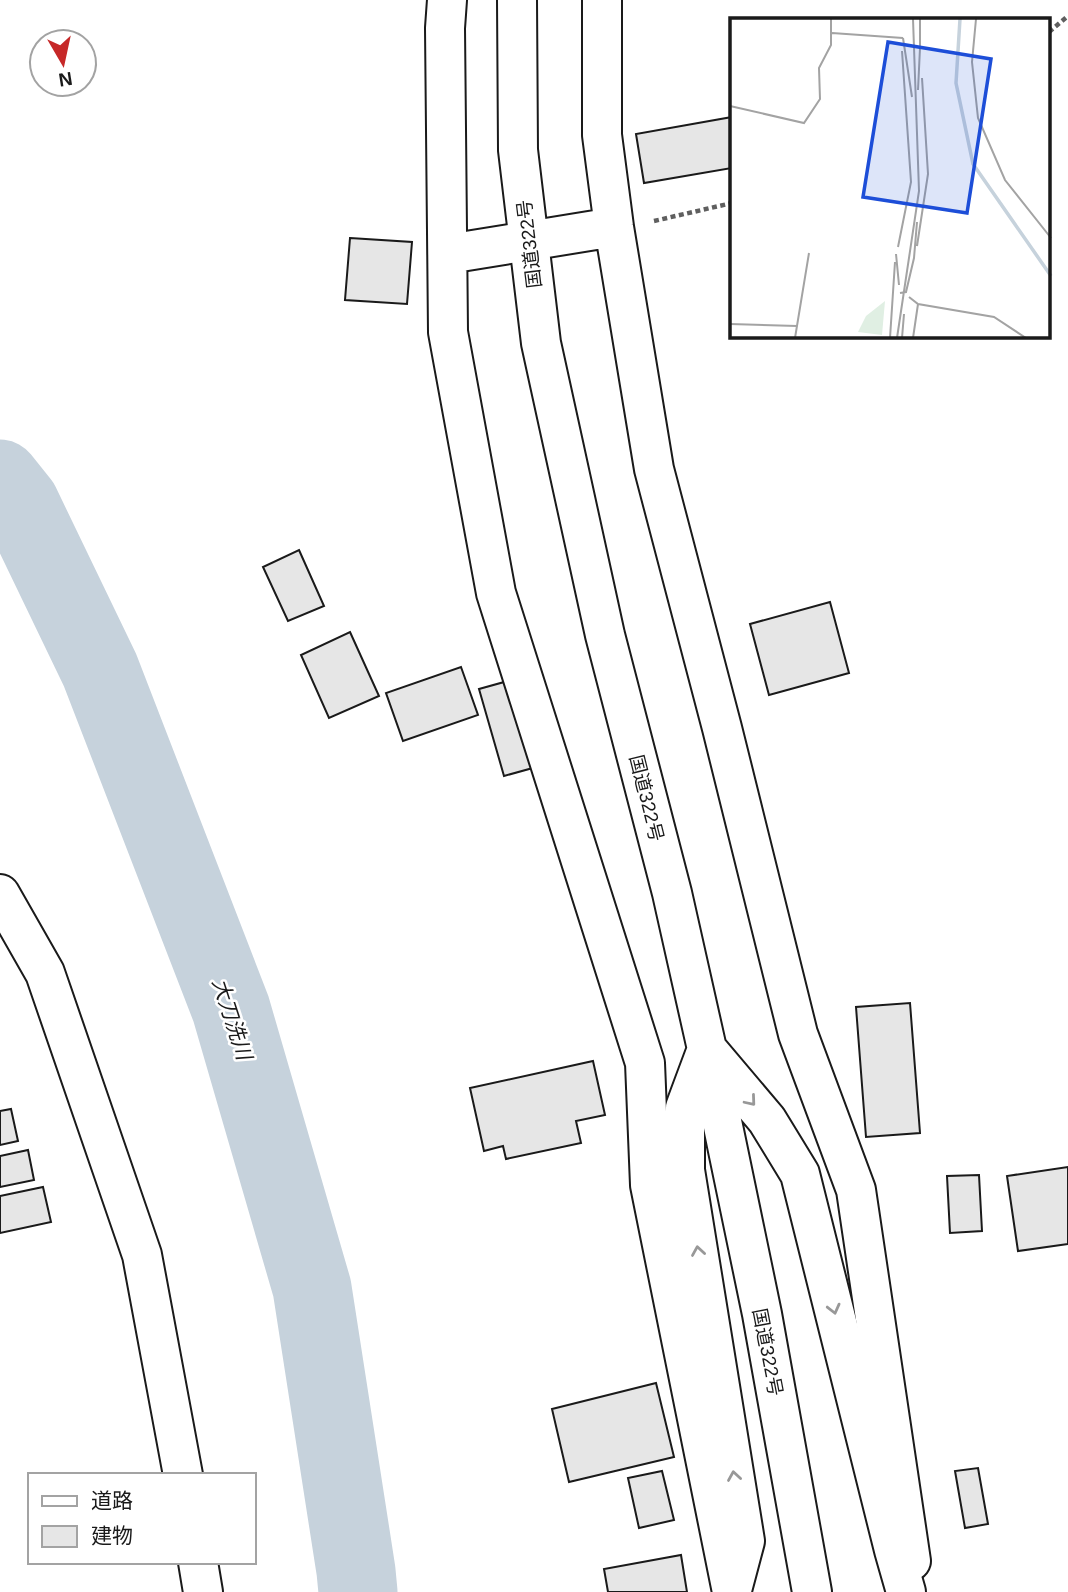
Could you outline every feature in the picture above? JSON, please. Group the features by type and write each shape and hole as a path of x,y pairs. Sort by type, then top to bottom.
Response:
{"main road":[{"path":"447,0 448,332 496,593 645,1063 650,1185 732,1591"},
{"name":"国道322号","path":"517,0 518,150 541,343 602,622 672,893 707,1049 762,1314 813,1592"},
{"path":"601,0 602,135 614,227 654,469 799,1034 856,1190 916,1592"},
{"path":"447,254 614,227"},
{"path":"0,894 45,973 142,1255 183,1473"},
{"path":"732,1591 745,1541 685,1170 685,1108 707,1049 767,1120 800,1174 906,1592"},
{"path":"198,1564 203,1592"}],"path":[{"path":"1050,31 1068,16"},
{"path":"651,221 730,203"}],"building":[{"path":"730,117 730,168 644,183 636,134"},
{"path":"350,238 412,242 407,304 345,300"},
{"path":"299,550 324,606 288,621 263,567"},
{"path":"830,602 849,673 769,695 750,624"},
{"path":"350,632 379,696 329,718 301,655"},
{"path":"461,667 478,715 403,741 386,693"},
{"path":"515,679 540,766 504,776 479,689"},
{"path":"910,1003 920,1133 866,1137 856,1007"},
{"path":"593,1061 605,1115 576,1121 581,1143 506,1159 503,1146 484,1151 470,1088"},
{"path":"11,1109 18,1141 0,1145 0,1111"},
{"path":"28,1150 34,1180 0,1187 0,1156"},
{"path":"1068,1167 1068,1244 1018,1251 1007,1176"},
{"path":"979,1175 982,1231 950,1233 947,1176"},
{"path":"43,1187 51,1222 0,1233 0,1196"},
{"path":"656,1383 674,1457 569,1482 552,1409"},
{"path":"978,1468 988,1524 965,1528 955,1471"},
{"path":"662,1471 674,1520 639,1528 628,1478"},
{"path":"681,1555 687,1592 608,1592 604,1569"}],"waterway":[{"name":"大刀洗川","path":"0,479 20,504 100,670 231,1009 312,1288 358,1592"}]}
